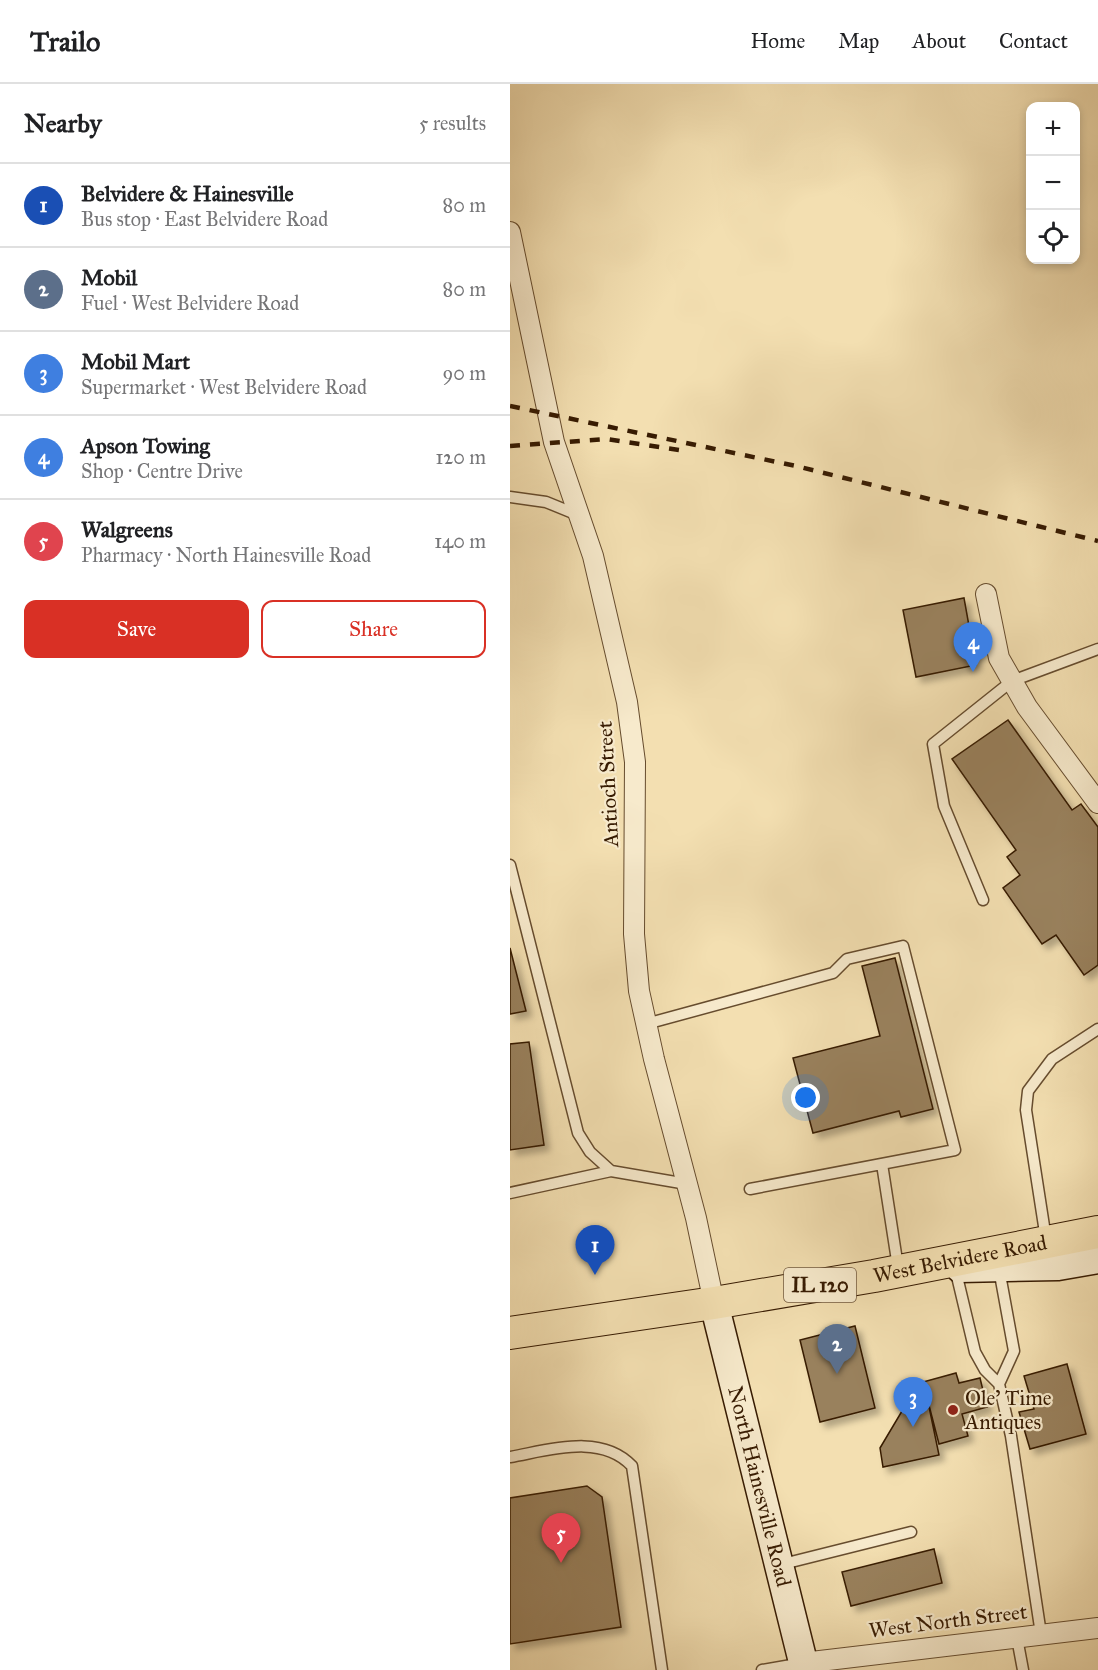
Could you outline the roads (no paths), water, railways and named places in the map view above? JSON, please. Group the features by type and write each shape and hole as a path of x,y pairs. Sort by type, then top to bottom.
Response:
{"main road":[{"name":"West Belvidere Road","path":"714,1303 1098,1232"},
{"path":"886,1273 955,1268 1058,1266 1098,1259"},
{"name":"IL 120","path":"510,1333 714,1303"},
{"name":"North Hainesville Road","path":"714,1303 804,1666"}],"street":[{"name":"Antioch Street","path":"510,232 554,442 593,556 612,629 627,702 635,762 637,832 634,934 639,991 714,1303"},
{"path":"986,594 999,658 1027,707 1098,803"},
{"name":"West North Street","path":"804,1666 1098,1628"}],"lane":[{"path":"510,497 546,502 578,515"},
{"path":"983,900 944,806 933,744 1012,681 1098,649"},
{"path":"510,865 578,1133 590,1152 611,1172"},
{"path":"646,1024 833,973 847,959 903,946 955,1150 750,1189"},
{"path":"1046,1242 1026,1110 1028,1091 1052,1059 1098,1029"},
{"path":"882,1164 886,1273"},
{"path":"510,1193 611,1172 687,1184"},
{"path":"955,1268 975,1352 985,1370 999,1384 1011,1436 1041,1634"},
{"path":"999,1268 1014,1352 999,1384"},
{"path":"510,1341 556,1326"},
{"path":"510,1456 562,1448 601,1446 621,1454 632,1466 662,1670"},
{"path":"779,1566 911,1532"},
{"path":"1017,1638 1023,1670"},
{"path":"762,1670 804,1666"}],"railway":[{"path":"510,406 796,466 1098,541"},
{"path":"510,446 606,439 686,451"}],"place":[{"name":"Apson Towing","path":"973,672"},
{"name":"Belvidere & Hainesville","path":"595,1275"},
{"name":"Mobil","path":"837,1374"},
{"name":"Ole’ Time Antiques","path":"953,1410"},
{"name":"Mobil Mart","path":"913,1427"},
{"name":"Walgreens","path":"561,1563"}]}
